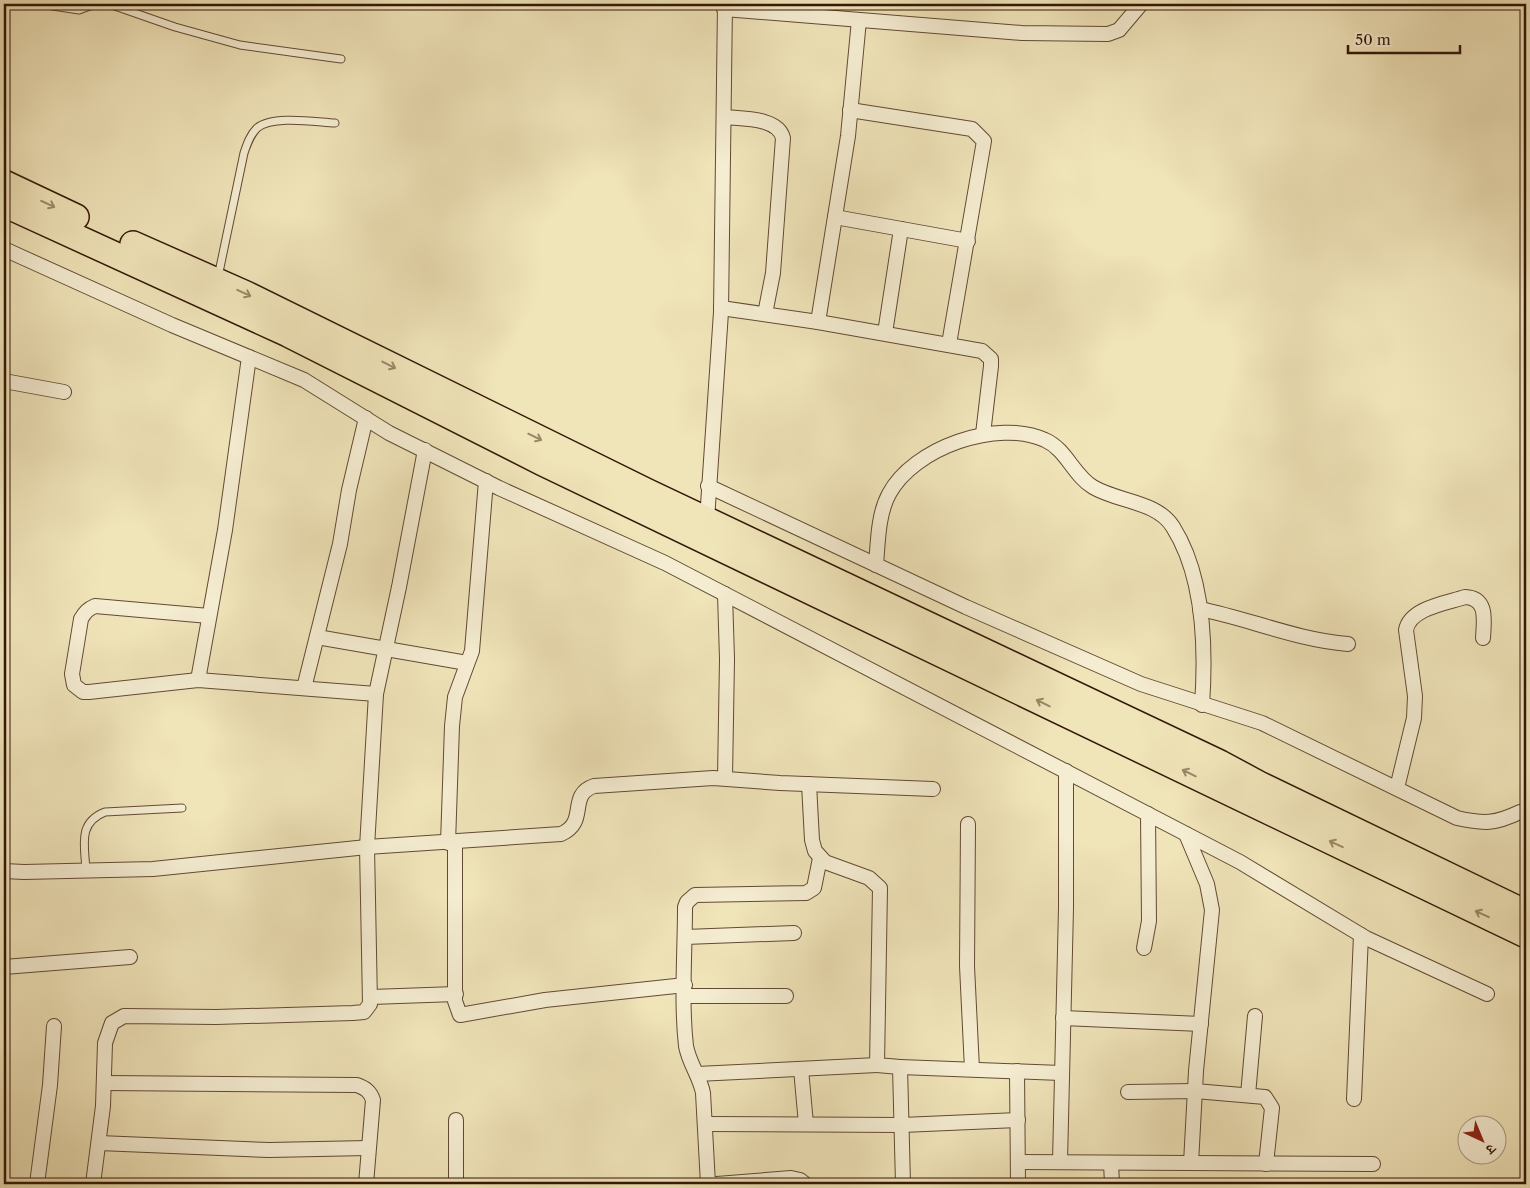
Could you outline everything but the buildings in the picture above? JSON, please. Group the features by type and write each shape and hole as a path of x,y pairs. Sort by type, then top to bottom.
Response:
{"highway":[{"path":"4,183 217,281 706,520 1220,763 1259,784 1526,913"},
{"path":"4,204 288,334 623,502 1526,935"}],"street":[{"path":"706,520 721,308 724,6 859,20 1022,33 1108,34 1119,30 1141,4"},
{"path":"818,322 850,110 859,20"},
{"path":"850,110 972,129 982,136 985,147 949,344"},
{"path":"724,117 765,122 778,129 783,138 773,273 765,314"},
{"path":"835,217 968,241"},
{"path":"884,333 901,229"},
{"path":"4,249 172,325 304,380 366,418 425,450 486,481 665,563 1240,862 1361,935 1419,964 1487,994"},
{"path":"721,308 818,322 982,351 991,360 984,434"},
{"path":"198,680 235,466 250,357"},
{"path":"4,381 64,392"},
{"path":"304,688 340,544 349,490 366,418"},
{"path":"876,565 884,506 888,494 911,467 928,455 984,434 1002,432 1025,434 1048,441 1091,486 1154,511 1168,520 1182,544 1200,609 1204,640 1202,704"},
{"path":"93,1184 99,1143 105,1043 112,1023 124,1016 216,1017 353,1013 364,1012 370,1004 367,847 376,694 425,450"},
{"path":"486,481 478,553 474,634 467,663 455,697 452,726 451,843 458,1012 467,1015 546,1000 685,991 786,996"},
{"path":"708,486 876,565 1141,684 1262,723 1457,818 1482,824 1506,819 1520,812"},
{"path":"724,778 727,659 725,594"},
{"path":"1397,788 1414,718 1415,703 1406,630 1407,623 1416,614 1465,597 1472,597 1477,599 1484,610 1483,638"},
{"path":"209,616 95,606 90,608 85,611 81,618 72,674 74,685 89,692 198,680 376,694"},
{"path":"1200,609 1246,619 1307,638 1348,644"},
{"path":"316,637 385,647 467,663"},
{"path":"1060,1162 1066,908 1066,771"},
{"path":"4,870 154,870 367,847 451,843 561,834 568,831 577,820 579,797 582,792 594,786 724,778 933,790"},
{"path":"809,784 812,840 815,851 820,858 869,878 880,888 877,1065"},
{"path":"1144,948 1149,921 1148,814"},
{"path":"968,824 967,966 972,1069"},
{"path":"1186,834 1211,898 1195,1090 1191,1163"},
{"path":"708,1184 703,1094 686,1047 685,906 689,899 695,895 806,893 814,888 820,858"},
{"path":"685,937 794,932"},
{"path":"1354,1099 1361,935"},
{"path":"4,967 130,957"},
{"path":"371,997 456,994"},
{"path":"1248,1095 1255,1016"},
{"path":"1063,1018 1200,1024"},
{"path":"37,1184 50,1085 54,1026"},
{"path":"697,1074 877,1065 1061,1073"},
{"path":"900,1067 903,1184"},
{"path":"801,1069 806,1124"},
{"path":"1017,1071 1018,1184"},
{"path":"104,1083 357,1085 371,1093 373,1100 366,1184"},
{"path":"1128,1092 1195,1090 1265,1098 1272,1108 1266,1164"},
{"path":"456,1120 456,1184"},
{"path":"705,1124 902,1126 1018,1120"},
{"path":"99,1143 269,1150 368,1148"},
{"path":"1018,1162 1373,1164"},
{"path":"1111,1163 1112,1184"},
{"path":"717,1184 791,1178 800,1180 805,1184"}],"lane":[{"path":"40,4 79,10 96,4"},
{"path":"109,4 175,27 240,45 341,59"},
{"path":"217,281 244,153 250,137 266,123 278,121 335,123"},
{"path":"86,871 86,828 94,816 105,812 182,808"}]}
